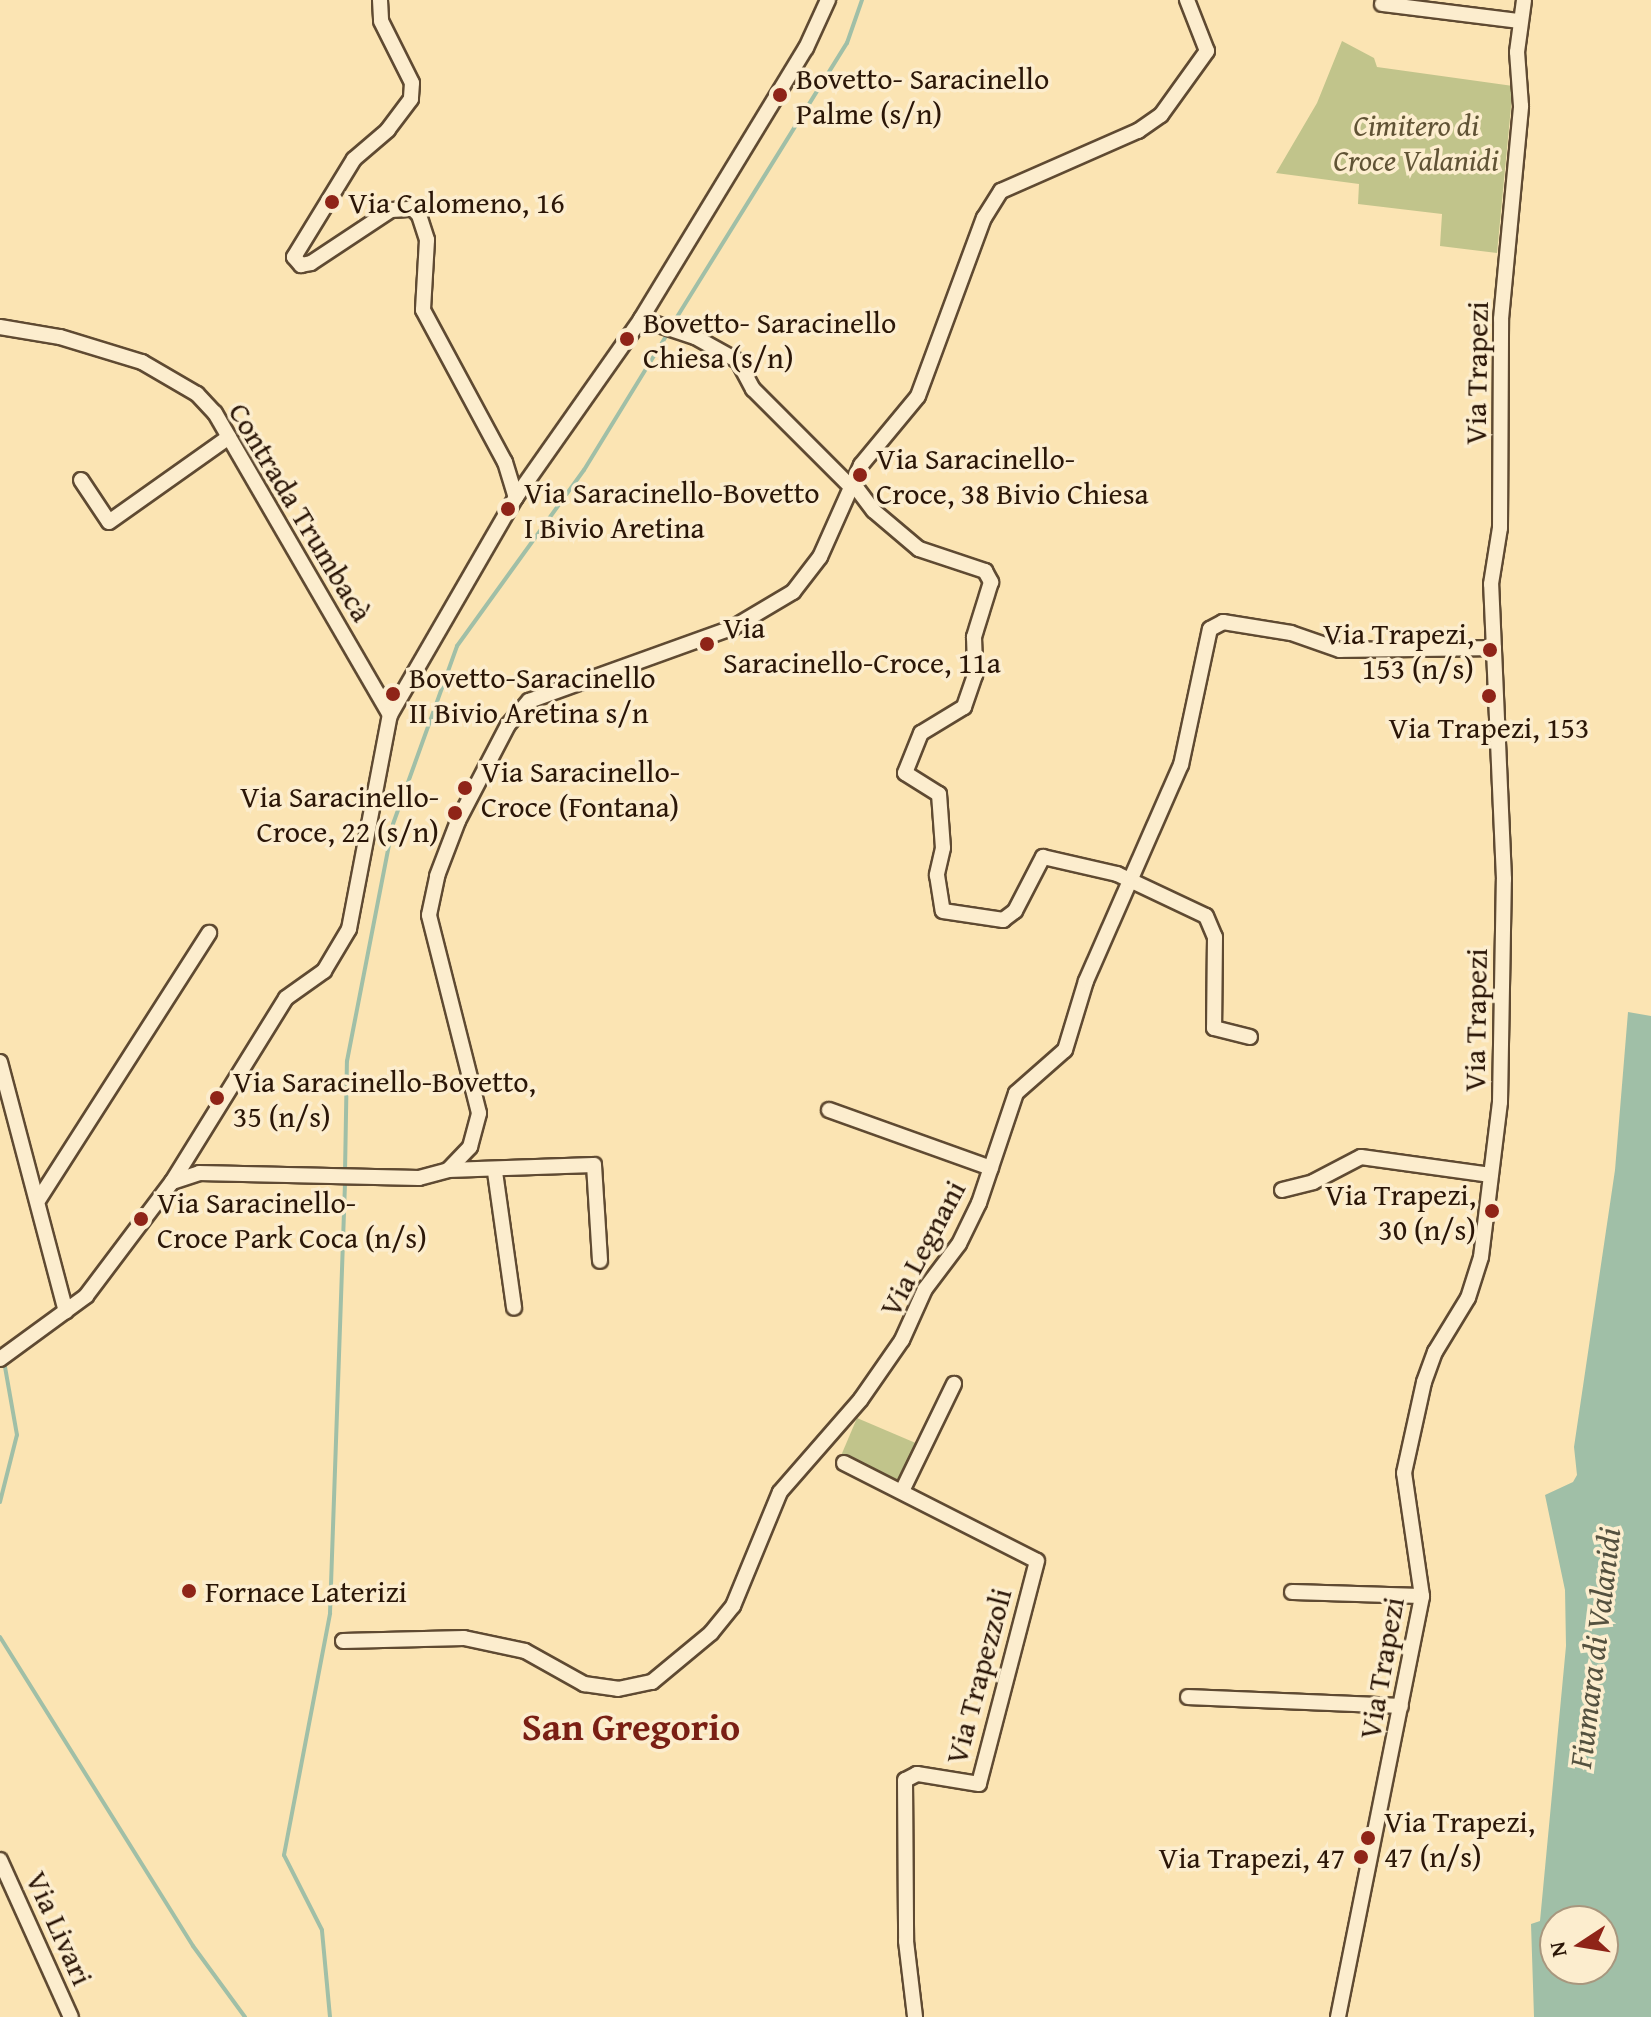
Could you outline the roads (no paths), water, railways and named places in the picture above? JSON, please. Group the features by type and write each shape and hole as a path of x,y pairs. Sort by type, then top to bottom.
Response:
{"street":[{"path":"380,0 381,21 412,83 411,99 396,121 354,159 294,257 301,265 311,263 391,210 413,209 419,215 427,240 423,310 505,462 516,497"},
{"path":"0,1359 86,1296 172,1182 286,998 324,971 349,929 390,715 516,497 641,319 806,48 828,0"},
{"path":"448,1170 470,1147 479,1113 429,915 437,876 458,821 508,725 529,701 734,627 793,592 820,557 851,484 874,446 918,396 984,218 1001,191 1138,131 1181,93 1207,51 1187,0"},
{"name":"Via Trapezi","path":"1338,2017 1422,1596 1404,1473 1424,1382 1435,1352 1468,1298 1481,1257 1500,1102 1504,879 1491,584 1500,528 1503,295 1521,106 1519,21 1524,0"},
{"path":"1382,4 1519,21"},
{"path":"641,319 695,337 738,361 753,389 851,484 874,511 919,549 985,571 991,582 974,637 975,675 964,707 921,733 905,773 939,794 943,848 937,875 943,911 1003,920 1015,911 1043,857 1133,881 1206,916 1215,937 1214,1028 1250,1037"},
{"name":"Contrada Trumbacà","path":"0,327 60,337 142,362 197,394 229,437 390,715"},
{"path":"81,480 109,522 163,488 229,437"},
{"name":"Via Legnani","path":"343,1641 464,1638 525,1651 584,1684 618,1689 652,1682 711,1633 733,1606 780,1492 861,1399 902,1340 925,1289 959,1244 991,1168 1016,1093 1065,1050 1086,981 1133,881 1181,765 1206,635 1216,623 1291,633 1340,650 1494,648"},
{"path":"39,1199 209,933"},
{"path":"0,1062 39,1199 66,1311"},
{"path":"829,1110 991,1168"},
{"path":"1282,1190 1313,1182 1361,1157 1491,1175"},
{"path":"172,1182 199,1173 375,1179 419,1178 448,1170 495,1172 594,1165 600,1261"},
{"path":"495,1172 514,1308"},
{"path":"844,1463 903,1489 954,1384"},
{"name":"Via Trapezzoli","path":"903,1489 1037,1561 979,1784 917,1774 905,1780 906,1941 915,2017"},
{"path":"1292,1592 1422,1596"},
{"path":"1188,1697 1401,1706"},
{"name":"Via Livari","path":"0,1860 71,2017"}],"water":[{"name":"Fiumara di Valanidi","path":"1628,1012 1651,1016 1651,2017 1534,2017 1531,1924 1539,1921 1539,1985 1619,1985 1619,1905 1542,1905 1566,1646 1565,1590 1545,1495 1573,1482 1577,1475 1574,1447 1615,1170"}],"waterway":[{"path":"672,325 847,43 862,0"},
{"path":"345,1172 347,1061 393,824 457,646 584,470 668,333"},
{"path":"330,2017 322,1930 284,1855 330,1613 345,1181"},
{"path":"0,1502 17,1435 4,1361"},
{"path":"0,1637 193,1946 245,2017"}],"place":[{"name":"Bovetto- Saracinello Palme (s/n)","path":"780,95"},
{"name":"Via Calomeno, 16","path":"332,202"},
{"name":"Bovetto- Saracinello Chiesa (s/n)","path":"627,339"},
{"name":"Via Saracinello- Croce, 38 Bivio Chiesa","path":"860,475"},
{"name":"Via Saracinello-Bovetto I Bivio Aretina","path":"508,509"},
{"name":"Via Saracinello-Croce, 11a","path":"707,644"},
{"name":"Via Trapezi, 153 (n/s)","path":"1490,650"},
{"name":"Bovetto-Saracinello II Bivio Aretina s/n","path":"393,694"},
{"name":"Via Trapezi, 153","path":"1489,696"},
{"name":"Via Saracinello- Croce (Fontana)","path":"465,788"},
{"name":"Via Saracinello- Croce, 22 (s/n)","path":"455,813"},
{"name":"Via Saracinello-Bovetto, 35 (n/s)","path":"217,1098"},
{"name":"Via Trapezi, 30 (n/s)","path":"1492,1211"},
{"name":"Via Saracinello- Croce Park Coca (n/s)","path":"141,1219"},
{"name":"Fornace Laterizi","path":"189,1591"},
{"name":"Via Trapezi, 47 (n/s)","path":"1368,1838"},
{"name":"Via Trapezi, 47","path":"1361,1857"}],"district":[{"name":"San Gregorio","path":"631,1727"}],"park label":[{"name":"Cimitero di Croce Valanidi","path":"1416,142"}]}
